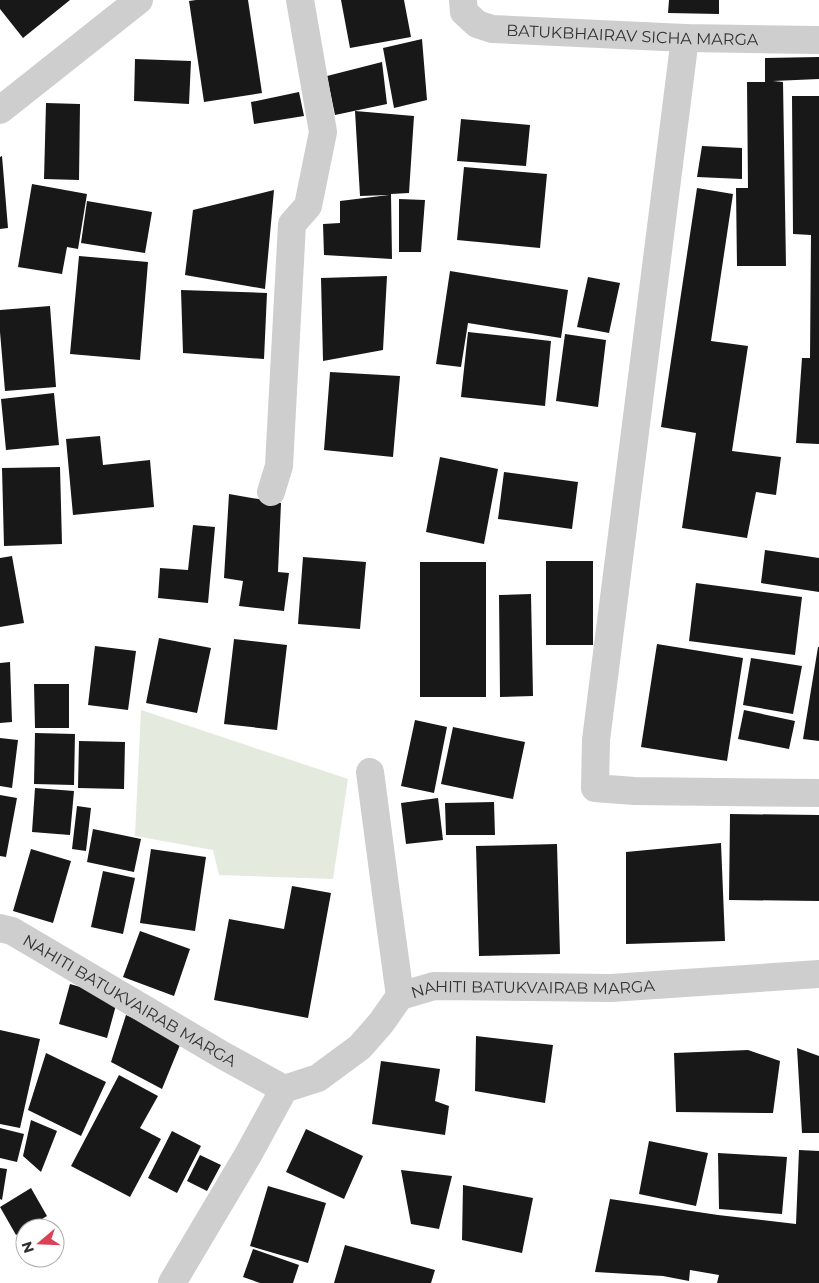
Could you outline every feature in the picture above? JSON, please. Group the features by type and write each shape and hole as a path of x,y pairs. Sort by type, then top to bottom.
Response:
{"street":[{"path":"0,110 139,0"},
{"path":"271,492 279,466 292,224 308,206 323,132 300,0"},
{"name":"BATUKBHAIRAV SICHA MARGA","path":"462,0 464,12 477,24 492,30 685,38 819,40"},
{"path":"685,38 596,740 595,788 634,792 819,793"},
{"path":"370,772 400,996"},
{"name":"NAHITI BATUKVAIRAB MARGA","path":"0,928 12,930 224,1056 284,1089 318,1078 360,1047 381,1023 400,996 434,986 611,988 819,974"},
{"path":"172,1283 248,1155 284,1089"}],"shaded area":[{"path":"141,710 348,779 333,879 219,875 213,850 135,836"}],"building":[{"path":"0,0 70,0 23,38 0,9"},
{"path":"248,0 262,93 204,102 189,1"},
{"path":"341,0 404,0 411,37 350,48"},
{"path":"669,0 719,0 719,14 668,13"},
{"path":"422,39 427,100 394,108 383,48"},
{"path":"819,57 819,79 773,81 783,82 786,266 737,266 736,188 748,188 747,82 765,82 765,58"},
{"path":"135,59 191,61 189,104 134,101"},
{"path":"382,62 387,104 335,115 327,76"},
{"path":"299,92 304,116 254,124 251,102"},
{"path":"792,96 819,96 819,444 796,443 802,358 810,358 811,235 793,234"},
{"path":"46,103 80,104 79,180 44,179"},
{"path":"355,111 414,116 409,193 391,194 392,259 324,255 323,224 340,223 340,201 389,195 360,196"},
{"path":"461,119 530,125 526,166 457,161"},
{"path":"702,146 742,148 742,179 697,177"},
{"path":"2,156 8,228 0,229 0,157"},
{"path":"464,167 547,174 540,248 457,240"},
{"path":"32,184 87,194 78,249 67,247 62,274 18,267"},
{"path":"697,188 733,194 711,341 748,346 732,451 781,457 776,495 756,492 747,538 682,528 696,433 661,427"},
{"path":"274,190 265,289 185,275 193,210"},
{"path":"399,199 425,200 421,252 399,252"},
{"path":"87,201 152,212 145,253 81,243"},
{"path":"79,256 148,262 140,360 70,354"},
{"path":"450,271 568,290 561,338 468,323 461,367 436,364"},
{"path":"387,276 383,350 323,361 321,278"},
{"path":"588,277 620,283 609,333 577,327"},
{"path":"181,290 267,293 264,359 183,353"},
{"path":"50,306 56,387 5,391 0,310"},
{"path":"468,332 551,341 545,406 461,397"},
{"path":"565,334 606,340 598,407 556,401"},
{"path":"330,372 400,376 393,457 324,450"},
{"path":"54,393 59,445 6,450 1,399"},
{"path":"100,436 103,465 150,460 154,507 73,515 66,439"},
{"path":"440,457 498,469 484,544 426,532"},
{"path":"60,467 62,544 4,546 2,468"},
{"path":"504,472 578,482 572,529 498,519"},
{"path":"229,494 281,503 278,572 289,573 284,611 239,606 243,581 224,578"},
{"path":"193,525 215,527 208,603 158,598 160,568 188,570"},
{"path":"765,550 819,558 819,592 761,583"},
{"path":"12,556 24,623 0,627 0,558"},
{"path":"303,557 366,562 360,629 298,624"},
{"path":"546,561 593,561 593,645 546,645"},
{"path":"420,562 486,562 486,697 420,697"},
{"path":"696,583 802,597 795,655 689,641"},
{"path":"531,594 533,696 500,697 499,595"},
{"path":"159,638 211,648 197,713 146,703"},
{"path":"234,639 287,645 277,730 224,724"},
{"path":"657,644 743,658 727,761 641,747"},
{"path":"95,646 136,651 128,710 88,705"},
{"path":"819,647 819,741 803,739"},
{"path":"751,658 802,666 793,714 743,705"},
{"path":"10,662 12,722 0,723 0,663"},
{"path":"34,684 69,684 69,728 35,728"},
{"path":"744,710 795,721 789,749 738,739"},
{"path":"415,720 447,727 434,793 401,786"},
{"path":"453,727 525,742 513,799 441,784"},
{"path":"35,733 75,734 74,785 34,784"},
{"path":"0,738 18,740 12,788 0,786"},
{"path":"79,741 125,742 124,789 78,788"},
{"path":"35,788 74,791 70,835 32,832"},
{"path":"0,795 17,798 6,857 0,856"},
{"path":"438,798 443,840 406,844 401,803"},
{"path":"494,802 495,835 446,835 445,803"},
{"path":"77,806 91,808 86,851 72,849"},
{"path":"730,814 819,815 819,901 729,900"},
{"path":"93,829 141,839 134,872 87,862"},
{"path":"721,843 725,941 626,944 626,852"},
{"path":"557,844 560,954 479,956 476,846"},
{"path":"31,849 71,861 53,923 13,911"},
{"path":"151,849 206,857 195,931 140,923"},
{"path":"103,871 135,878 123,934 91,927"},
{"path":"292,886 331,893 308,1018 214,1000 229,919 284,929"},
{"path":"140,931 190,949 174,996 123,977"},
{"path":"70,984 118,998 107,1038 59,1024"},
{"path":"126,1015 182,1040 162,1089 111,1062"},
{"path":"0,1030 40,1039 20,1128 0,1124"},
{"path":"476,1036 553,1045 545,1103 475,1091"},
{"path":"797,1048 819,1056 819,1133 802,1133"},
{"path":"748,1050 780,1061 773,1113 676,1112 674,1053"},
{"path":"46,1053 106,1082 81,1136 28,1110"},
{"path":"381,1061 440,1069 435,1101 449,1106 445,1135 372,1124"},
{"path":"119,1075 158,1096 140,1128 161,1139 130,1197 71,1166"},
{"path":"31,1120 57,1131 41,1172 23,1156"},
{"path":"0,1128 24,1134 17,1162 0,1158"},
{"path":"306,1129 363,1156 344,1199 286,1172"},
{"path":"172,1131 201,1146 177,1193 148,1178"},
{"path":"649,1141 708,1153 696,1206 639,1194"},
{"path":"799,1150 819,1151 819,1283 717,1283 719,1275 690,1270 689,1281 663,1276 595,1272 610,1199 796,1224"},
{"path":"718,1153 787,1157 782,1214 719,1209"},
{"path":"200,1155 221,1165 207,1191 187,1181"},
{"path":"0,1168 7,1169 2,1200 0,1199"},
{"path":"401,1170 452,1176 439,1229 411,1224"},
{"path":"463,1185 533,1198 522,1253 462,1240"},
{"path":"268,1186 326,1203 308,1263 250,1246"},
{"path":"31,1188 47,1216 44,1218 15,1218 15,1233 0,1207"},
{"path":"345,1245 435,1270 431,1283 334,1283"},
{"path":"253,1249 299,1265 293,1283 260,1283 243,1277"}]}
